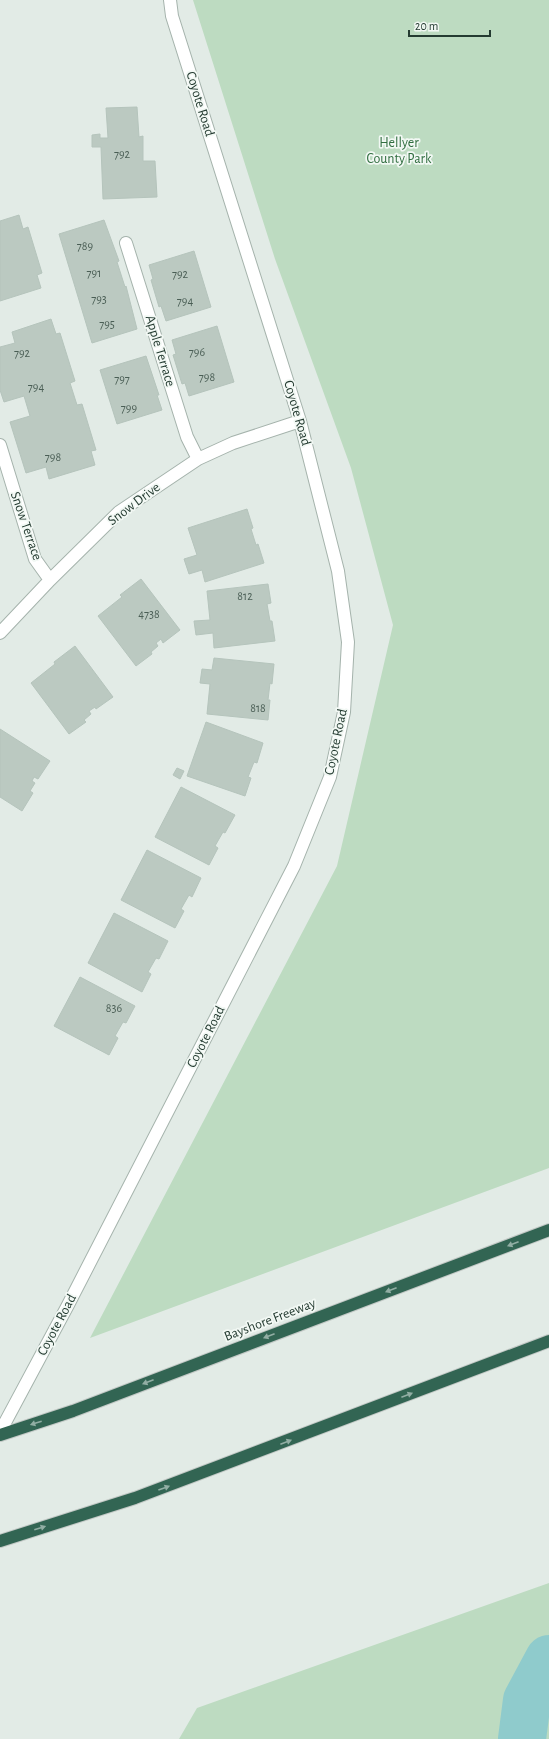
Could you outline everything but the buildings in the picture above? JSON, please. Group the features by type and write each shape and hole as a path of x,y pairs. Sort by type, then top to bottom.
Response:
{"highway":[{"name":"Bayshore Freeway","path":"0,1435 73,1411 549,1230"},
{"path":"2,1540 135,1498 549,1341"}],"street":[{"name":"Coyote Road","path":"0,1432 72,1298 294,866 330,778 344,712 348,642 338,571 300,421 172,16 170,0"},
{"name":"Apple Terrace","path":"126,243 187,437 198,459"},
{"name":"Snow Drive","path":"0,633 50,580 119,512 198,459 233,443 300,421"},
{"name":"Snow Terrace","path":"0,446 35,560 50,580"}],"green space":[{"name":"Hellyer County Park","path":"193,0 549,0 549,1168 90,1338 337,866 393,625 351,468 275,259"},
{"path":"549,1583 549,1739 179,1739 197,1708"}],"waterway":[{"path":"522,1739 527,1700 549,1659"}]}
